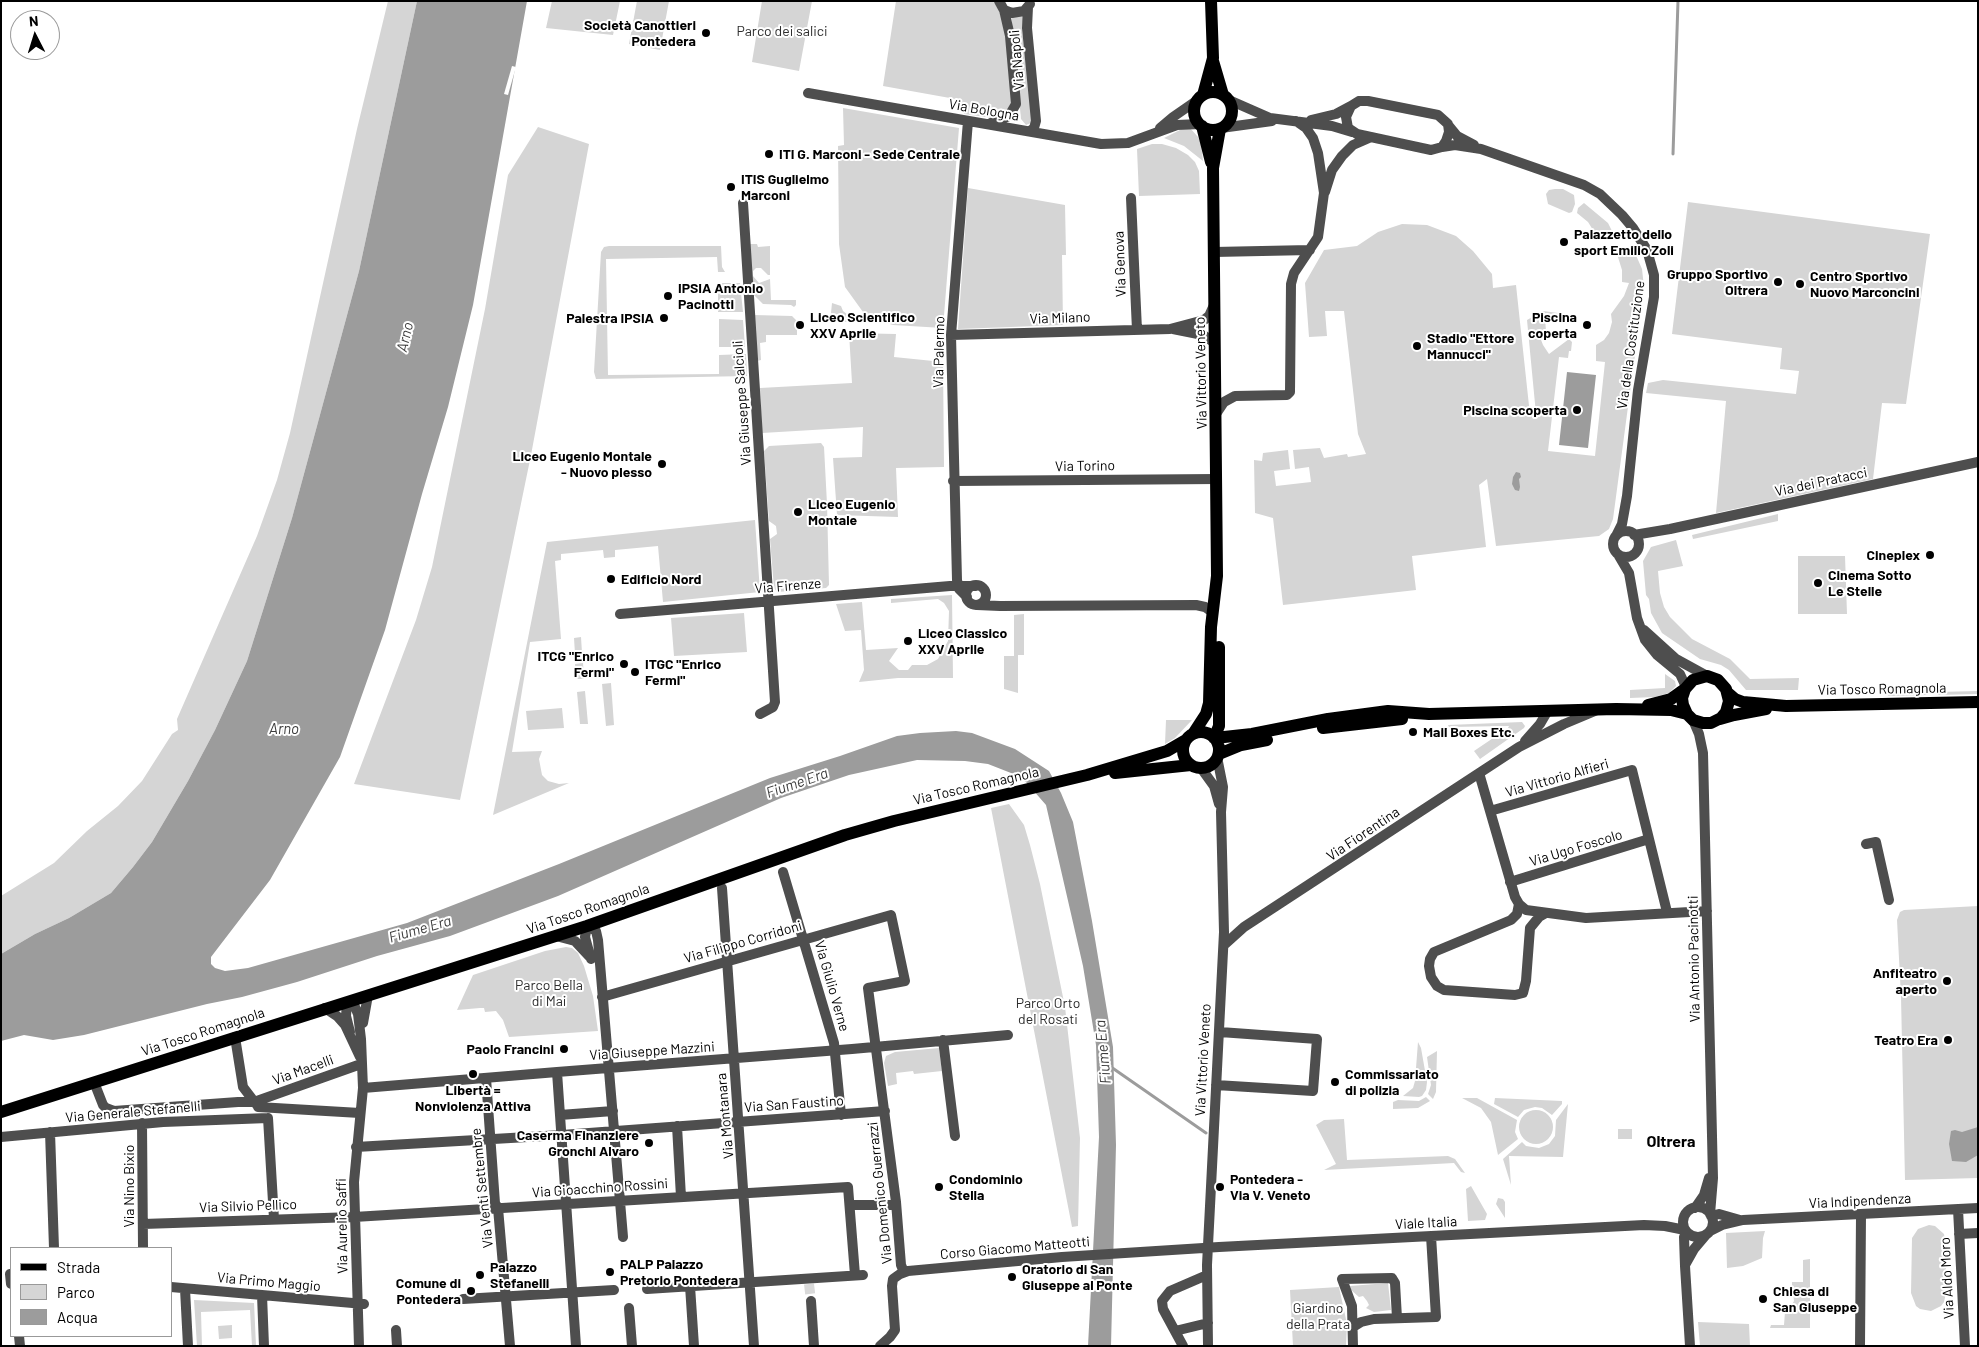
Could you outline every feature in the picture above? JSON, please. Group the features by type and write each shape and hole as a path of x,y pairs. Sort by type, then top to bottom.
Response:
{"main road":[{"path":"1212,1 1213,58 1226,98 1232,107 1232,114 1227,124 1220,129 1211,130 1201,125 1194,111 1201,97 1213,58"},
{"path":"1201,97 1212,92 1226,98"},
{"name":"Via Vittorio Veneto","path":"1201,125 1213,168"},
{"name":"Via Vittorio Veneto","path":"1214,738 1219,729 1220,600 1217,576 1213,168 1220,129"},
{"name":"Via Vittorio Veneto","path":"1190,737 1206,714 1209,703 1212,612 1217,576"},
{"path":"1196,767 1184,756 1183,748 1190,737 1204,733 1214,738 1252,734 1355,715 1388,711 1426,714 1553,712 1599,709 1671,710 1703,723 1716,721 1727,708 1728,693 1722,683 1715,678 1707,676 1696,678 1675,697 1664,701 1616,709"},
{"path":"1685,688 1682,702 1690,717"},
{"name":"Via Tosco Romagnola","path":"1728,693 1735,699 1743,702 1786,706 1978,702"},
{"name":"Via Tosco Romagnola","path":"1716,721 1734,714 1786,706"},
{"path":"1088,775 1210,766 1218,755 1241,745 1314,730 1410,718 1426,714"},
{"name":"Via Tosco Romagnola","path":"1,1112 587,926 845,835 1088,775 1167,751 1190,737"},
{"path":"1214,738 1218,746 1218,755"}],"street":[{"path":"1000,4 1016,13 1024,11 1030,4"},
{"name":"Via Napoli","path":"1000,4 1010,36 1017,118 1027,131 1036,123 1028,36 1030,4"},
{"name":"Via Bologna","path":"808,93 1101,144 1134,142 1180,124 1201,125"},
{"name":"Via Bologna","path":"1154,134 1173,117 1201,97"},
{"name":"Via Napoli","path":"986,124 1009,116 1015,108 1016,98"},
{"path":"1226,98 1262,115 1300,122 1313,138 1318,153 1324,193"},
{"name":"Via della Costituzione","path":"1300,122 1336,114 1359,101 1434,113 1442,117 1457,136 1481,149 1575,181 1592,189 1607,200 1628,221 1647,250 1652,266 1654,290 1638,390 1622,523 1616,536"},
{"path":"1351,106 1346,121 1352,132"},
{"name":"Via Napoli","path":"1036,110 1047,129 1057,136"},
{"path":"1220,129 1281,120"},
{"name":"Via Palermo","path":"957,585 951,335 968,121"},
{"name":"Via della Costituzione","path":"1300,122 1332,126 1369,138 1431,150 1455,145 1481,149"},
{"path":"1442,147 1448,136 1448,124"},
{"path":"1216,414 1224,402 1235,396 1287,395 1290,390 1292,280 1295,271 1310,250 1320,230 1324,193 1332,170 1342,156 1354,145 1369,138"},
{"name":"Via Genova","path":"1131,198 1137,330"},
{"name":"Via Giuseppe Salcioli","path":"743,203 775,702 773,707 760,714"},
{"path":"1214,252 1310,250"},
{"name":"Via Milano","path":"1170,329 1204,320 1210,314 1215,302"},
{"name":"Via Milano","path":"951,335 1170,329 1203,335 1215,343"},
{"name":"Via dei Pratacci","path":"1635,541 1670,529 1978,462"},
{"name":"Via Torino","path":"954,481 1217,479"},
{"name":"Via della Costituzione","path":"1626,496 1628,521 1635,541 1632,583"},
{"path":"1622,532 1635,541 1628,557 1619,556 1613,547 1616,536 1622,532"},
{"name":"Via della Costituzione","path":"1619,556 1626,566 1632,583 1636,612 1649,646 1680,674 1685,688"},
{"path":"957,585 972,604 977,605 1196,605 1205,607 1212,612"},
{"name":"Via Firenze","path":"620,614 957,585 976,586"},
{"path":"967,597 968,590 976,586 982,587 986,595 982,603 977,605"},
{"path":"1641,628 1676,659 1707,676"},
{"name":"Via Fiorentina","path":"1224,945 1244,927 1519,747 1599,709"},
{"path":"1514,712 1525,715 1530,720 1532,725 1530,736"},
{"path":"1546,734 1556,720 1553,712"},
{"name":"Via Fiorentina","path":"1519,747 1553,712"},
{"name":"Via Antonio Pacinotti","path":"1690,717 1699,734 1703,753 1713,1191 1711,1215"},
{"name":"Via Antonio Pacinotti","path":"1703,753 1710,728 1716,721"},
{"name":"Via Vittorio Veneto","path":"1208,1346 1207,1275 1224,945 1221,812 1223,787 1218,755"},
{"name":"Via Vittorio Veneto","path":"1196,767 1215,790 1221,812"},
{"name":"Via Vittorio Alfieri","path":"1490,812 1632,770 1649,839"},
{"path":"1479,773 1510,882 1519,904 1526,910 1586,918 1707,911"},
{"path":"1649,839 1668,912"},
{"name":"Via Ugo Foscolo","path":"1510,882 1649,839"},
{"path":"1866,844 1876,842 1889,900"},
{"name":"Via Giulio Verne","path":"782,872 836,1051 841,1115"},
{"name":"Via Montanara","path":"722,888 740,1121 754,1346"},
{"path":"1514,918 1518,912 1519,904"},
{"path":"1530,928 1524,919 1514,918 1434,952 1430,958 1429,966 1431,977 1437,986 1444,990 1521,994 1525,986 1530,928 1538,917 1546,913"},
{"name":"Via Filippo Corridoni","path":"602,997 891,915"},
{"name":"Via Domenico Guerrazzi","path":"891,915 905,981 868,988 885,1111 901,1265 904,1272"},
{"path":"599,950 603,929 616,916"},
{"path":"600,982 591,960 586,936 587,926 596,931 599,950 600,982 624,1237"},
{"path":"556,936 575,941 591,960"},
{"path":"361,1039 368,995"},
{"path":"361,1062 346,1016 347,1002 354,1005 357,1012 361,1039 363,1088"},
{"path":"325,1008 337,1016 350,1032"},
{"path":"1216,1085 1313,1091 1317,1039 1220,1032"},
{"name":"Via Giuseppe Mazzini","path":"363,1088 836,1051 1008,1035"},
{"path":"235,1037 242,1087 268,1118 274,1219"},
{"path":"943,1040 955,1136"},
{"name":"Via Macelli","path":"256,1105 361,1062"},
{"path":"557,1072 576,1346"},
{"name":"Via Venti Settembre","path":"486,1078 495,1203 498,1208 510,1346"},
{"path":"94,1082 104,1106 114,1111 213,1103 360,1113"},
{"name":"Via Aurelio Saffi","path":"359,1346 361,1304 354,1217 356,1147 363,1088"},
{"path":"560,1116 613,1111"},
{"name":"Via San Faustino","path":"562,1135 885,1111"},
{"name":"Via Generale Stefanelli","path":"1,1137 142,1123 268,1118"},
{"name":"Via Nino Bixio","path":"142,1123 143,1247"},
{"path":"677,1126 681,1196"},
{"path":"50,1132 54,1247"},
{"path":"356,1147 562,1135"},
{"name":"Via Antonio Pacinotti","path":"1695,1208 1706,1189 1712,1164"},
{"name":"Via Gioacchino Rossini","path":"354,1217 848,1187 850,1205"},
{"path":"647,1288 750,1282 809,1281 859,1275 850,1205 896,1205"},
{"path":"1685,1266 1694,1249 1708,1233 1713,1223 1711,1215 1704,1208 1695,1208 1687,1211 1683,1218 1685,1231 1685,1266 1690,1346"},
{"name":"Via Indipendenza","path":"1708,1233 1722,1225 1742,1220 1978,1208"},
{"name":"Via Aldo Moro","path":"1958,1210 1965,1346"},
{"name":"Via Indipendenza","path":"1711,1215 1719,1214 1742,1220"},
{"path":"1860,1346 1861,1215"},
{"name":"Via Silvio Pellico","path":"143,1224 354,1217"},
{"name":"Viale Italia","path":"1644,1225 1683,1218"},
{"name":"Viale Italia","path":"1209,1248 1644,1225 1665,1226 1685,1231"},
{"path":"1685,1231 1694,1237 1708,1233"},
{"path":"1959,1234 1978,1233"},
{"path":"1353,1327 1358,1323 1374,1319 1436,1317 1431,1236"},
{"name":"Corso Giacomo Matteotti","path":"904,1272 1067,1257 1209,1248"},
{"path":"880,1346 895,1330 892,1286 896,1276 904,1272"},
{"path":"1182,1346 1163,1309 1164,1298 1170,1291 1207,1275"},
{"path":"1353,1346 1352,1306 1342,1279 1390,1277 1393,1279 1395,1283 1397,1318"},
{"path":"690,1286 694,1346"},
{"name":"Via Primo Maggio","path":"172,1287 361,1304"},
{"path":"185,1289 188,1346"},
{"path":"463,1299 614,1290"},
{"path":"262,1295 264,1346"},
{"path":"810,1301 814,1346"},
{"path":"1352,1306 1362,1315 1374,1319"},
{"path":"629,1308 632,1346"},
{"path":"1175,1331 1208,1323"},
{"path":"396,1330 397,1346"}],"green space":[{"path":"388,1 417,1 359,271 292,518 247,661 215,730 188,781 152,842 133,867 111,893 1,954 1,896 54,863 87,831 118,806 142,781 172,734 178,730 177,719 257,536 277,480 290,433 357,129"},
{"path":"552,1 620,1 613,35 546,28"},
{"path":"637,1 669,1 660,50 629,44"},
{"name":"Parco dei salici","path":"762,1 812,1 799,71 752,62"},
{"path":"896,1 993,1 999,10 1005,29 1012,105 1008,111 993,118 964,114 961,100 883,86"},
{"path":"1024,13 1022,29 1032,119 1031,123 1026,125 1021,119 1011,15"},
{"path":"843,108 959,128 943,328 893,325 873,319 863,312 845,287 839,244 838,146 844,145"},
{"path":"538,127 589,144 531,455 460,800 354,784 416,620 432,567 485,309 508,175"},
{"path":"1184,128 1190,128 1198,137 1201,143 1203,161 1184,146 1164,138"},
{"path":"1152,144 1162,144 1176,148 1195,162 1199,171 1200,194 1139,196 1137,149"},
{"path":"968,188 1065,205 1066,255 1062,255 1063,325 958,329"},
{"path":"1563,189 1574,195 1575,204 1572,212 1569,213 1548,204 1546,194 1549,190"},
{"name":"Centro Sportivo Nuovo Marconcini","path":"1688,202 1930,234 1906,404 1882,403 1873,479 1716,513 1726,401 1646,393 1648,383 1663,380 1796,394 1799,371 1780,369 1782,348 1672,334"},
{"path":"1584,203 1608,223 1612,231 1610,236 1598,238 1588,222 1577,213 1578,208"},
{"path":"1402,224 1427,225 1456,236 1473,251 1492,274 1493,288 1516,285 1530,415 1536,414 1527,320 1543,311 1558,313 1557,319 1545,318 1546,331 1538,332 1549,354 1569,339 1572,342 1568,358 1559,357 1548,451 1595,456 1605,362 1596,361 1596,345 1604,340 1609,333 1612,322 1611,314 1624,296 1629,283 1622,282 1622,270 1617,254 1630,246 1642,269 1644,287 1613,519 1609,529 1599,536 1496,546 1487,479 1479,485 1486,547 1412,556 1416,590 1283,605 1273,518 1255,513 1254,460 1262,461 1263,453 1288,450 1290,469 1274,471 1276,486 1311,482 1309,467 1295,469 1293,450 1320,448 1324,458 1347,454 1348,457 1366,454 1358,434 1344,311 1325,311 1327,336 1309,337 1305,283 1324,250 1357,246 1378,232"},
{"path":"750,244 757,244 758,247 770,246 770,275 761,268 756,268 753,271 753,276 759,283 770,279 771,300 796,300 794,307 791,305 763,304 753,294"},
{"path":"721,246 722,267 725,272 718,272 717,257 606,259 608,375 719,374 719,355 746,354 747,376 596,379 594,372 601,252 604,247"},
{"path":"718,283 740,283 743,312 718,312"},
{"path":"832,303 841,306 843,311 852,318 852,322 840,322 831,313"},
{"path":"754,315 792,316 797,321 797,335 766,335 766,342 760,343 761,360 757,361"},
{"path":"719,319 743,320 745,347 719,347"},
{"path":"849,333 896,334 894,357 943,362 944,467 896,468 898,517 837,515 833,458 862,457 863,427 762,433 760,388 852,383"},
{"name":"Liceo Eugenio Montale","path":"821,443 824,447 829,585 826,588 777,592 774,588 770,539 777,534 776,526 769,521 764,451 769,446"},
{"path":"1778,514 1778,521 1693,539 1692,535"},
{"path":"755,520 760,592 663,602 658,546 615,550 615,557 604,558 603,550 561,554 561,560 555,561 561,639 530,642 512,752 542,751 539,759 542,775 548,781 559,784 569,783 493,815 547,542"},
{"path":"1676,540 1683,566 1658,571 1660,593 1664,607 1670,617 1692,639 1730,659 1750,679 1799,678 1798,690 1746,690 1729,670 1721,665 1700,659 1662,633 1651,613 1649,599 1646,595 1643,561 1651,547"},
{"path":"1798,556 1845,556 1847,614 1798,614"},
{"path":"952,595 953,678 898,678 859,682 864,670 861,630 845,631 836,604 862,602 866,650 898,648 889,661 899,670 908,670 912,665 927,665 938,659 948,641 949,611 944,603 938,599 891,603 891,599"},
{"path":"744,613 747,652 674,656 671,618"},
{"path":"1024,614 1024,655 1018,655 1018,693 1004,689 1004,656 1014,656 1014,615"},
{"path":"581,637 582,653 575,654 574,638"},
{"path":"583,663 584,679 576,679 575,664"},
{"path":"1665,674 1675,681 1676,686 1669,693 1655,697 1630,698 1630,690 1665,688"},
{"path":"611,683 614,725 606,726 602,684"},
{"path":"585,691 588,724 580,724 577,692"},
{"path":"1978,691 1978,694 1938,695 1938,692"},
{"path":"1927,692 1927,695 1889,696 1885,693"},
{"path":"562,708 564,728 528,730 526,711"},
{"path":"1166,720 1192,720 1175,738 1165,744"},
{"path":"1522,722 1525,726 1524,728 1480,759 1474,751 1509,726 1449,727 1448,725"},
{"name":"Parco Orto del Rosati","path":"1009,804 1024,825 1030,845 1040,884 1065,1007 1080,1138 1078,1226 1072,1227 991,808"},
{"path":"1978,906 1978,1178 1905,1180 1901,997 1897,920 1900,912 1904,910"},
{"name":"Parco Bella di Mai","path":"566,947 572,948 578,953 584,966 593,996 598,1031 509,1037 503,1020 496,1011 485,1012 484,1008 457,1010 473,975 545,951"},
{"path":"1418,1042 1421,1048 1427,1082 1426,1090 1419,1097 1403,1096 1413,1088 1415,1081"},
{"path":"939,1048 942,1071 914,1074 913,1071 896,1073 897,1084 888,1086 884,1063 886,1056 895,1052"},
{"path":"1437,1051 1436,1092 1433,1099 1428,1094 1431,1085 1427,1057"},
{"path":"1426,1097 1430,1101 1418,1108 1393,1109 1393,1102 1398,1100 1419,1101"},
{"path":"1462,1098 1477,1098 1517,1120 1515,1132 1518,1139 1498,1155 1491,1122 1481,1108"},
{"path":"1495,1098 1562,1101 1562,1104 1552,1115 1542,1108 1535,1107 1524,1110 1518,1117 1494,1104"},
{"path":"1568,1104 1563,1157 1509,1156 1511,1185 1503,1159 1522,1142 1526,1146 1539,1148 1549,1144 1555,1136 1556,1120"},
{"path":"1536,1110 1548,1115 1553,1127 1548,1139 1536,1144 1524,1139 1519,1127 1524,1115"},
{"path":"1344,1119 1347,1160 1448,1156 1455,1159 1465,1173 1461,1172 1454,1163 1324,1170 1336,1164 1316,1125 1324,1120"},
{"path":"1618,1129 1632,1129 1632,1139 1618,1139"},
{"path":"1471,1186 1487,1214 1485,1220 1468,1221 1466,1189"},
{"path":"1498,1198 1503,1199 1505,1202 1505,1218 1496,1204"},
{"path":"1929,1225 1935,1226 1944,1234 1946,1245 1946,1293 1944,1302 1941,1306 1931,1311 1920,1309 1916,1306 1911,1293 1912,1238 1918,1229"},
{"path":"1765,1231 1762,1258 1743,1266 1727,1268 1726,1233"},
{"path":"1810,1259 1810,1328 1770,1328 1771,1325 1784,1325 1785,1312 1794,1301 1793,1294 1785,1288 1792,1287 1792,1282 1803,1282 1803,1260"},
{"path":"1388,1283 1391,1310 1374,1312 1366,1308 1369,1305 1367,1301 1363,1296 1359,1297 1351,1290 1350,1286"},
{"name":"Giardino della Prata","path":"1339,1287 1347,1324 1346,1346 1293,1346 1290,1290"},
{"path":"194,1300 254,1303 256,1346 252,1346 250,1310 201,1312 202,1346 197,1346"},
{"path":"1698,1322 1749,1324 1750,1346 1700,1346"},
{"path":"232,1325 232,1338 219,1339 218,1326"}],"water":[{"name":"Arno","path":"417,1 527,1 473,305 448,407 385,630 340,757 270,880 211,957 211,964 215,968 225,971 248,968 407,923 559,864 770,778 897,736 956,731 972,733 1015,749 1049,771 1073,822 1113,1047 1116,1145 1111,1346 1088,1346 1099,1137 1096,1045 1083,966 1046,805 1026,782 1011,773 988,764 965,761 917,760 849,775 781,798 558,896 450,936 242,997 84,1035 53,1040 24,1035 1,1041 1,954 111,893 133,867 152,842 188,781 215,730 247,661 292,518 359,271"},
{"name":"Piscina scoperta","path":"1567,372 1596,375 1588,448 1559,445"},
{"path":"1516,472 1520,473 1521,477 1519,479 1519,491 1515,490 1512,484"},
{"path":"1978,1127 1978,1155 1966,1162 1952,1161 1949,1144 1951,1131 1962,1132"}],"pier":[{"path":"512,66 516,67 508,95 504,94"}],"waterway":[{"path":"1673,154 1678,1"},
{"name":"Fiume Era","path":"1111,1067 1206,1133"}],"tunnel":[{"path":"809,1284 811,1301"}],"place":[{"name":"Società Canottieri Pontedera","path":"706,33"},
{"name":"ITI G. Marconi - Sede Centrale","path":"769,154"},
{"name":"ITIS Guglielmo Marconi","path":"731,187"},
{"name":"Palazzetto dello sport Emilio Zoli","path":"1564,242"},
{"name":"Gruppo Sportivo Oltrera","path":"1778,282"},
{"name":"Centro Sportivo Nuovo Marconcini","path":"1800,284"},
{"name":"IPSIA Antonio Pacinotti","path":"668,296"},
{"name":"Palestra IPSIA","path":"664,318"},
{"name":"Liceo Scientifico XXV Aprile","path":"800,325"},
{"name":"Piscina coperta","path":"1587,325"},
{"name":"Stadio \"Ettore Mannucci\"","path":"1417,346"},
{"name":"Piscina scoperta","path":"1577,410"},
{"name":"Liceo Eugenio Montale - Nuovo plesso","path":"662,464"},
{"name":"Liceo Eugenio Montale","path":"798,512"},
{"name":"Cineplex","path":"1930,555"},
{"name":"Edificio Nord","path":"611,579"},
{"name":"Cinema Sotto Le Stelle","path":"1818,583"},
{"name":"Liceo Classico XXV Aprile","path":"908,641"},
{"name":"ITCG \"Enrico Fermi\"","path":"624,664"},
{"name":"ITGC \"Enrico Fermi\"","path":"635,672"},
{"name":"Mail Boxes Etc.","path":"1413,732"},
{"name":"Anfiteatro aperto","path":"1947,981"},
{"name":"Teatro Era","path":"1948,1040"},
{"name":"Paolo Francini","path":"564,1049"},
{"name":"Libertà = Nonviolenza Attiva","path":"473,1074"},
{"name":"Commissariato di polizia","path":"1335,1082"},
{"name":"Caserma Finanziere Gronchi Alvaro","path":"649,1143"},
{"name":"Condominio Stella","path":"939,1187"},
{"name":"Pontedera - Via V. Veneto","path":"1220,1187"},
{"name":"PALP Palazzo Pretorio Pontedera","path":"610,1272"},
{"name":"Palazzo Stefanelli","path":"480,1275"},
{"name":"Oratorio di San Giuseppe al Ponte","path":"1012,1277"},
{"name":"Comune di Pontedera","path":"471,1291"},
{"name":"Chiesa di San Giuseppe","path":"1763,1299"}],"district":[{"name":"Oltrera","path":"1671,1142"}]}
